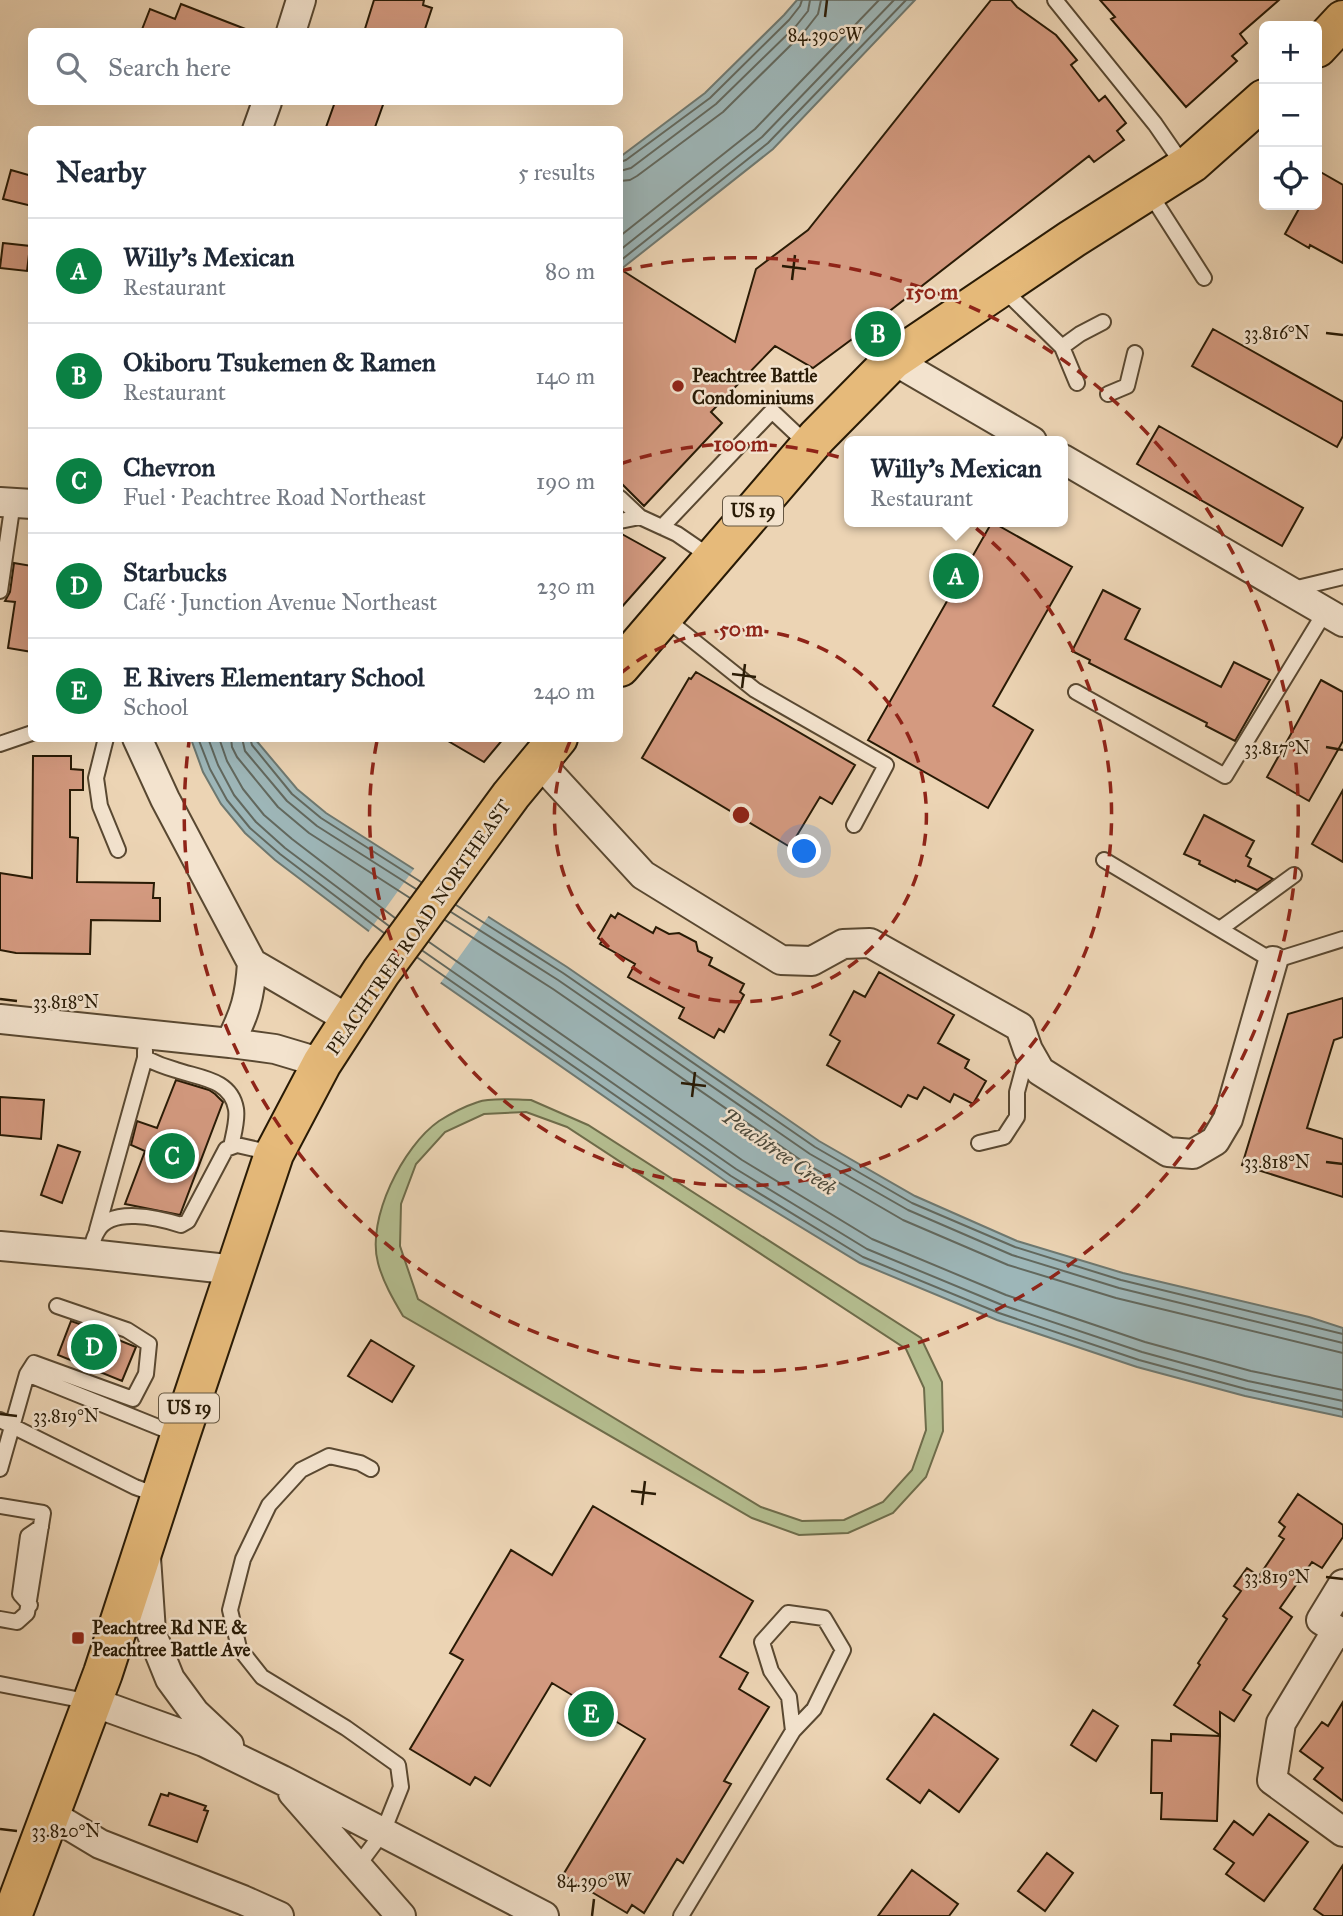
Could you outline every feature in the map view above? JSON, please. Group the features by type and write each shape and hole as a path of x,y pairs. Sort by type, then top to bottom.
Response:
{"highway":[{"path":"1322,43 1343,20"},
{"name":"US 19","path":"623,663 809,446 893,360 1072,239 1185,167 1259,103"},
{"name":"PEACHTREE ROAD NORTHEAST","path":"11,1916 93,1702 274,1154 322,1063 381,972 511,795 548,750"}],"street":[{"path":"292,28 301,0"},
{"path":"258,126 266,105"},
{"path":"893,360 1000,428 1020,436"},
{"path":"1068,462 1334,617"},
{"path":"139,742 165,799 252,963 247,1005 230,1043"},
{"path":"548,750 643,875 780,960 812,961 843,944 870,943 1020,1027 1028,1050 1040,1071 1168,1152 1193,1154 1215,1141 1228,1119 1273,961"},
{"path":"252,963 350,1020"},
{"path":"0,1019 145,1046 230,1043 275,1049 322,1063"},
{"path":"0,1246 94,1242 236,1270"},
{"path":"145,1545 151,1632 170,1679 195,1713 248,1764"},
{"path":"1343,1584 1321,1620 1340,1632 1281,1723 1272,1780 1343,1832"},
{"path":"93,1702 204,1742 544,1916"},
{"path":"282,1780 357,1867 387,1913"},
{"path":"50,1814 100,1844 279,1916"}],"lane":[{"path":"1055,0 1155,124 1185,167"},
{"path":"1148,191 1204,278"},
{"path":"1001,287 1062,347 1077,383"},
{"path":"1062,347 1103,322"},
{"path":"871,326 893,360"},
{"path":"1108,394 1126,386 1135,353"},
{"path":"662,527 772,411 809,446"},
{"path":"623,501 640,517 677,534 712,558"},
{"path":"0,591 15,503"},
{"path":"623,520 640,517"},
{"path":"1288,590 1343,577"},
{"path":"663,616 755,690 886,765 854,825"},
{"path":"1076,692 1225,776 1334,617"},
{"path":"0,744 28,734"},
{"path":"105,742 96,778 100,806 118,850"},
{"path":"1104,860 1273,961 1343,939"},
{"path":"1220,929 1294,875"},
{"path":"94,1242 145,1046 176,1071 213,1080 231,1094 237,1111 231,1147"},
{"path":"979,1143 1004,1137 1017,1117 1017,1092 1028,1050"},
{"path":"94,1242 110,1220 131,1215 163,1219 181,1225 188,1221 226,1149 237,1145 274,1154"},
{"path":"30,1368 133,1399 145,1374 149,1344 127,1330 57,1306"},
{"path":"30,1368 180,1436"},
{"path":"1,1461 7,1423 30,1368"},
{"path":"7,1423 135,1487 160,1496"},
{"path":"357,1867 383,1832 401,1787 398,1765 346,1728 262,1677 239,1648 230,1611 243,1559 269,1505 302,1470 329,1455 360,1463 370,1469"},
{"path":"0,1506 42,1520 27,1613 17,1622 0,1619"},
{"path":"681,1916 793,1731 814,1709 843,1650 824,1618 788,1614 762,1642 771,1671 789,1697 793,1731"},
{"path":"0,1684 93,1702"},
{"path":"0,1910 11,1916"}],"green space":[{"path":"483,1100 531,1100 588,1125 921,1338 942,1382 943,1431 926,1477 893,1513 848,1533 799,1535 752,1518 403,1316 383,1277 376,1245 377,1226 383,1205 401,1165 426,1132 453,1113","holes":["526,1112 567,1127 906,1349 924,1388 926,1430 912,1470 883,1502 844,1520 802,1521 761,1507 418,1299 400,1246 401,1204 416,1164 445,1132 484,1114"]}],"water":[{"path":"797,0 915,0 773,149 623,268 623,155 705,93"},
{"name":"Peachtree Creek","path":"192,742 258,742 297,789 326,813 567,967 819,1141 915,1196 1017,1241 1123,1273 1309,1317 1343,1328 1343,1417 1245,1396 1137,1367 997,1320 860,1263 727,1182 391,948 275,860 245,833 221,804 203,772"}],"pier":[{"path":"416,866 490,914 439,985 367,934"}],"building":[{"path":"374,0 424,0 423,5 432,8 425,28 365,28"},
{"path":"991,0 1011,0 1056,35 1077,60 1071,65 1099,101 1105,96 1126,123 1117,131 1124,140 1094,162 1089,156 878,320 871,316 865,318 861,326 863,331 813,368 775,346 711,412 722,423 644,506 623,485 623,271 735,342 756,269 808,230"},
{"path":"1100,0 1279,0 1240,34 1247,43 1232,56 1237,61 1186,107 1111,19 1115,17"},
{"path":"181,4 243,28 143,28 150,9 175,19"},
{"path":"334,105 383,105 375,126 326,126"},
{"path":"11,170 28,175 28,205 3,199"},
{"path":"1322,173 1343,185 1343,263 1285,234 1298,210 1322,210"},
{"path":"3,243 28,246 27,271 0,268"},
{"path":"1213,329 1343,402 1343,436 1337,447 1192,366"},
{"path":"1159,426 1303,508 1282,546 1137,464"},
{"path":"989,527 1001,527 1072,567 993,706 1033,730 988,808 868,740"},
{"path":"623,535 665,558 623,606"},
{"path":"14,563 28,565 28,651 8,648 15,602 5,601 10,592"},
{"path":"1103,590 1140,609 1125,639 1221,687 1234,662 1270,680 1235,741 1206,726 1207,723 1089,663 1090,660 1072,651"},
{"path":"696,672 855,765 832,804 820,797 790,847 642,758 689,678"},
{"path":"1321,680 1343,692 1343,741 1309,801 1267,777"},
{"path":"450,742 501,742 484,762"},
{"path":"33,756 71,756 71,769 83,770 83,790 70,790 70,837 78,838 77,882 154,883 153,898 160,898 160,921 91,920 90,954 16,953 0,950 0,873 32,878"},
{"path":"1343,790 1343,862 1312,844"},
{"path":"1204,815 1254,841 1246,856 1251,859 1248,866 1273,879 1257,890 1236,880 1235,882 1184,854"},
{"path":"618,913 653,933 656,927 669,934 679,933 696,942 698,951 712,958 709,965 744,984 740,992 744,995 724,1032 719,1029 714,1038 679,1018 684,1008 628,977 635,964 600,944 602,941 598,938 611,915 615,918"},
{"path":"879,972 954,1015 938,1043 969,1060 965,1068 986,1081 973,1104 954,1094 950,1102 924,1087 917,1099 908,1095 901,1107 827,1065 840,1041 830,1035 854,991 865,997"},
{"path":"1343,998 1343,1037 1334,1040 1307,1128 1343,1139 1343,1197 1242,1165 1288,1014"},
{"path":"176,1080 209,1090 223,1102 180,1215 125,1204 145,1151 131,1145 137,1121 157,1128"},
{"path":"0,1097 44,1100 41,1139 0,1135"},
{"path":"58,1145 80,1152 62,1203 41,1195"},
{"path":"71,1321 117,1337 116,1339 136,1347 122,1381 58,1355"},
{"path":"371,1340 414,1366 392,1402 348,1376"},
{"path":"1298,1494 1343,1525 1343,1537 1322,1568 1312,1562 1280,1608 1292,1617 1243,1690 1251,1695 1234,1721 1220,1712 1220,1735 1174,1705 1227,1619 1223,1616 1241,1591 1234,1586 1247,1568 1259,1576 1284,1539 1279,1536 1285,1527 1279,1522"},
{"path":"593,1506 753,1601 720,1657 748,1673 739,1689 769,1707 724,1781 731,1784 683,1863 677,1859 644,1913 632,1905 627,1913 563,1875 645,1739 552,1683 490,1786 475,1777 470,1785 410,1749 463,1660 450,1653 511,1550 552,1575"},
{"path":"1343,1702 1343,1801 1314,1779 1323,1768 1300,1751 1322,1722 1328,1726"},
{"path":"1093,1710 1118,1726 1096,1761 1071,1745"},
{"path":"934,1714 998,1759 959,1812 929,1790 920,1803 887,1779"},
{"path":"1171,1734 1220,1736 1217,1821 1161,1819 1162,1793 1151,1793 1152,1740 1171,1741"},
{"path":"169,1793 206,1806 204,1810 208,1811 197,1842 149,1825 161,1794 168,1796"},
{"path":"1269,1814 1308,1842 1264,1901 1226,1874 1234,1863 1214,1849 1234,1821 1253,1835"},
{"path":"1047,1853 1073,1873 1045,1911 1018,1891"},
{"path":"1343,1865 1343,1916 1324,1916 1314,1909"},
{"path":"912,1870 958,1904 949,1916 878,1916"}],"place":[{"name":"Okiboru Tsukemen & Ramen","path":"878,334"},
{"name":"Peachtree Battle Condominiums","path":"678,386"},
{"name":"Willy's Mexican","path":"956,576"},
{"name":"Chevron","path":"172,1156"},
{"name":"Starbucks","path":"94,1347"},
{"name":"Peachtree Rd NE & Peachtree Battle Ave","path":"78,1638"},
{"name":"E Rivers Elementary School","path":"591,1714"}]}
